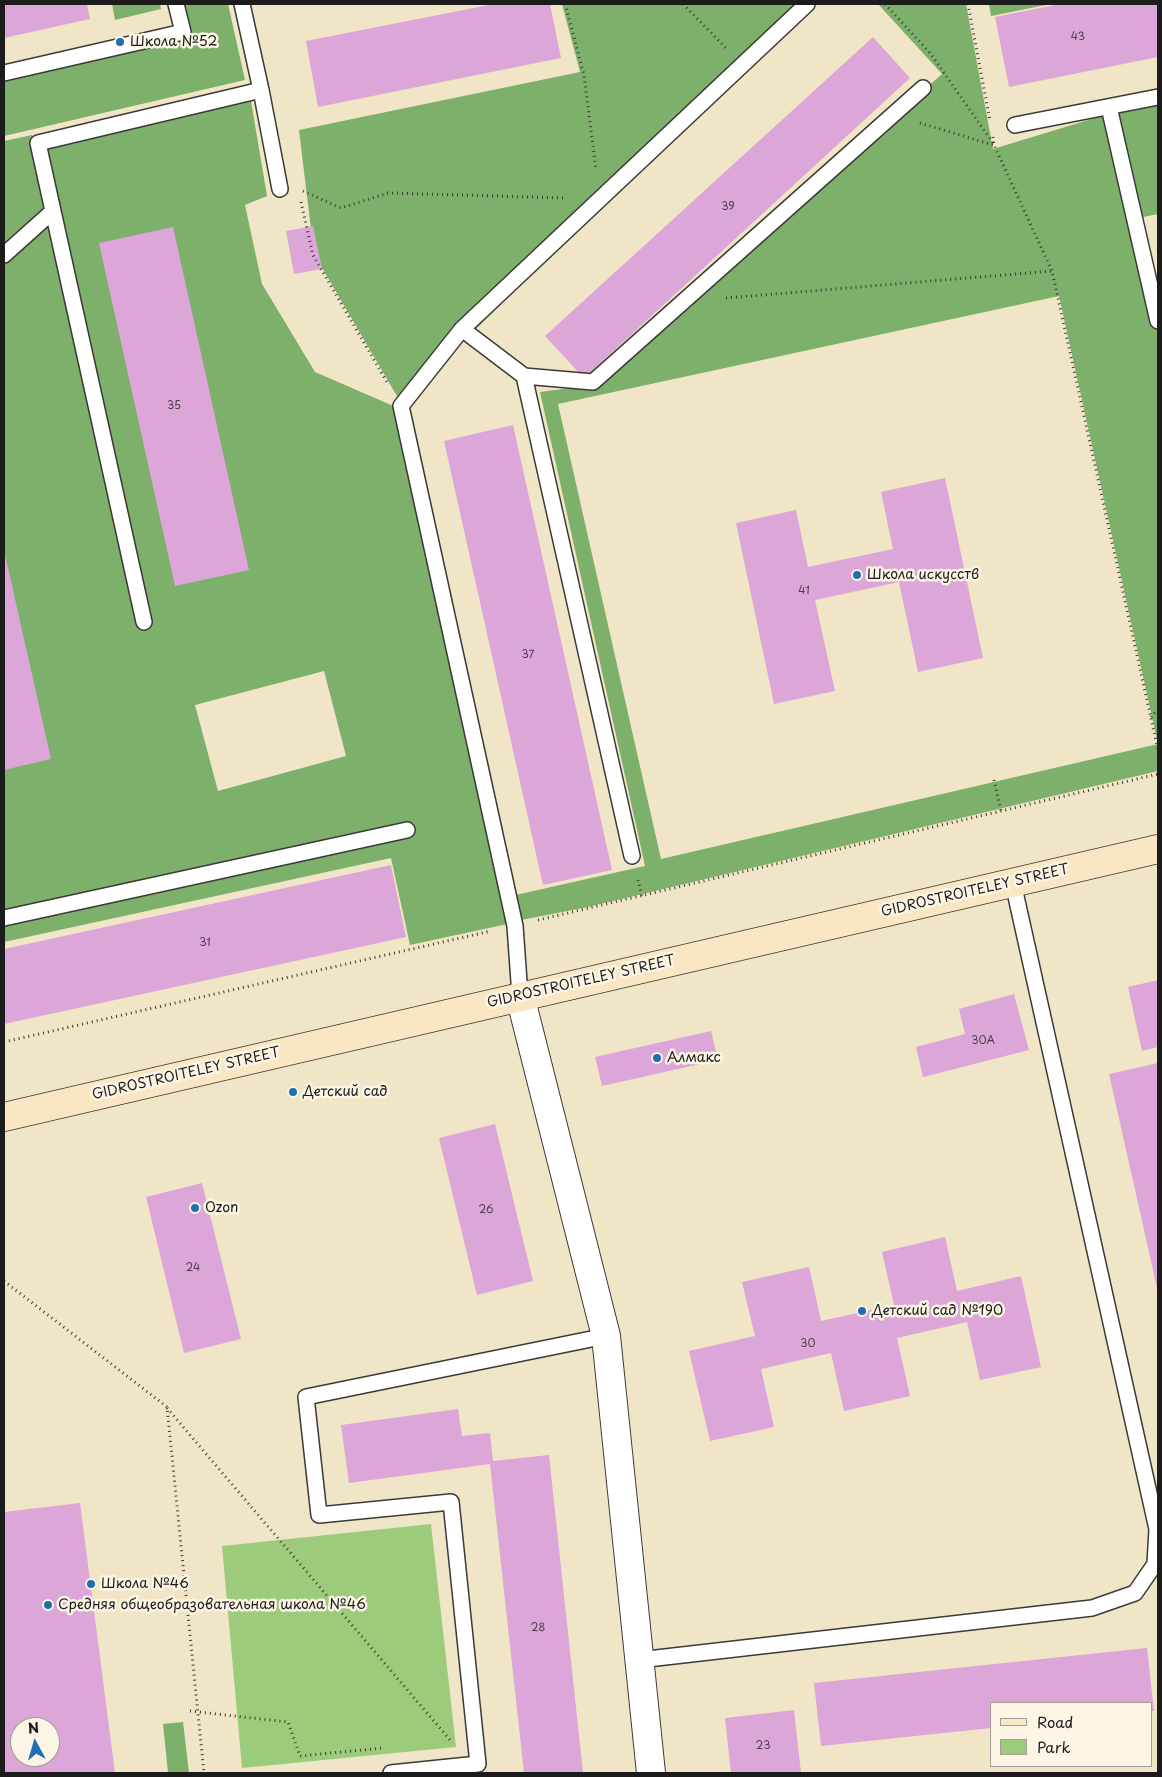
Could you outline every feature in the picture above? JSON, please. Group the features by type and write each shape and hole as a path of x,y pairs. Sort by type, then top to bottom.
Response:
{"street":[{"name":"GIDROSTROITELEY STREET","path":"4,1117 1158,849"},
{"path":"520,996 606,1336 651,1773"}],"lane":[{"path":"4,73 183,32 176,4"},
{"path":"242,4 262,90 280,189"},
{"path":"520,996 515,926 401,406 462,329 807,4"},
{"path":"462,329 524,376 593,382 923,88"},
{"path":"144,622 38,143 262,90"},
{"path":"1015,124 1158,97"},
{"path":"1109,107 1158,321"},
{"path":"4,255 53,211"},
{"path":"524,376 632,856"},
{"path":"4,918 407,830"},
{"path":"639,1660 1092,1608 1135,1593 1155,1564 1157,1529 1013,883"},
{"path":"391,1773 478,1764 450,1502 319,1515 306,1397 606,1336"}],"path":[{"path":"401,406 312,255 298,188 341,208 388,193 599,199 584,75 565,4"},
{"path":"683,4 742,65"},
{"path":"968,4 991,126"},
{"path":"893,115 994,145"},
{"path":"994,145 1015,124"},
{"path":"993,136 994,145 1052,271 1158,750"},
{"path":"684,301 1052,271"},
{"path":"1151,717 1158,709"},
{"path":"4,1042 515,926 588,907 642,896 1158,774"},
{"path":"994,780 1001,811"},
{"path":"4,1281 166,1407 451,1741 442,1742"},
{"path":"166,1407 204,1773"},
{"path":"190,1711 288,1722 300,1756 385,1748"}],"green space":[{"path":"112,4 160,4 161,9 115,20"},
{"path":"185,4 228,4 245,80 4,136 4,79 192,36"},
{"path":"562,4 805,4 401,403 314,254 299,130 580,72"},
{"path":"878,4 966,4 993,149 1108,114 1158,333 1158,744 1158,771 588,907 516,921 511,896 645,866 540,392 593,385 942,74","holes":["1059,296 1158,744 661,859 558,404"]},
{"path":"989,4 1051,4 991,16"},
{"path":"251,101 267,196 245,205 262,284 315,372 398,408 512,923 410,945 391,858 4,942 4,141 32,135 35,150","holes":["324,671 346,756 218,791 195,705"]},
{"path":"1158,103 1158,214 1138,218 1114,112"},
{"path":"431,1524 456,1747 242,1768 222,1546"},
{"path":"183,1722 189,1773 168,1773 163,1724"}],"building":[{"path":"4,4 87,4 90,19 4,38"},
{"path":"494,4 550,4 561,58 318,107 306,41"},
{"path":"1060,4 1158,4 1158,57 1009,87 995,17"},
{"path":"873,37 910,78 584,378 545,336"},
{"path":"313,226 322,269 294,274 286,231"},
{"path":"173,227 249,570 175,586 99,243"},
{"path":"513,425 612,870 543,885 444,441"},
{"path":"945,478 983,658 918,672 899,582 815,600 835,691 774,704 736,523 796,510 808,567 893,549 881,492"},
{"path":"4,550 51,759 4,770"},
{"path":"391,865 406,937 4,1024 4,949"},
{"path":"1158,980 1158,1047 1142,1051 1128,987"},
{"path":"1014,994 1029,1050 923,1077 916,1047 965,1034 959,1009"},
{"name":"Алмакс","path":"711,1031 718,1060 602,1086 595,1057"},
{"path":"1158,1063 1158,1288 1157,1288 1109,1074"},
{"path":"495,1124 533,1281 477,1295 439,1138"},
{"path":"202,1183 241,1339 184,1353 146,1197"},
{"path":"945,1237 957,1291 1021,1276 1041,1367 980,1380 967,1322 897,1338 910,1396 844,1411 831,1353 761,1369 774,1427 710,1441 689,1351 755,1336 742,1282 809,1267 821,1321 894,1305 882,1252"},
{"path":"458,1409 462,1436 490,1433 493,1461 549,1455 583,1773 524,1773 490,1464 349,1483 341,1425"},
{"name":"Средняя общеобразовательная школа №46","path":"80,1503 115,1773 4,1773 4,1512"},
{"path":"1147,1648 1154,1711 1152,1711 1152,1702 990,1702 990,1728 821,1746 814,1683"},
{"path":"794,1710 801,1773 731,1773 725,1718"}],"place":[{"name":"Школа №52","path":"120,42"},
{"name":"Школа искусств","path":"857,575"},
{"name":"Алмакс","path":"657,1058"},
{"name":"Детский сад","path":"293,1092"},
{"name":"Ozon","path":"195,1208"},
{"name":"Детский сад №190","path":"862,1311"},
{"name":"Школа №46","path":"91,1584"},
{"name":"Средняя общеобразовательная школа №46","path":"48,1605"}]}
